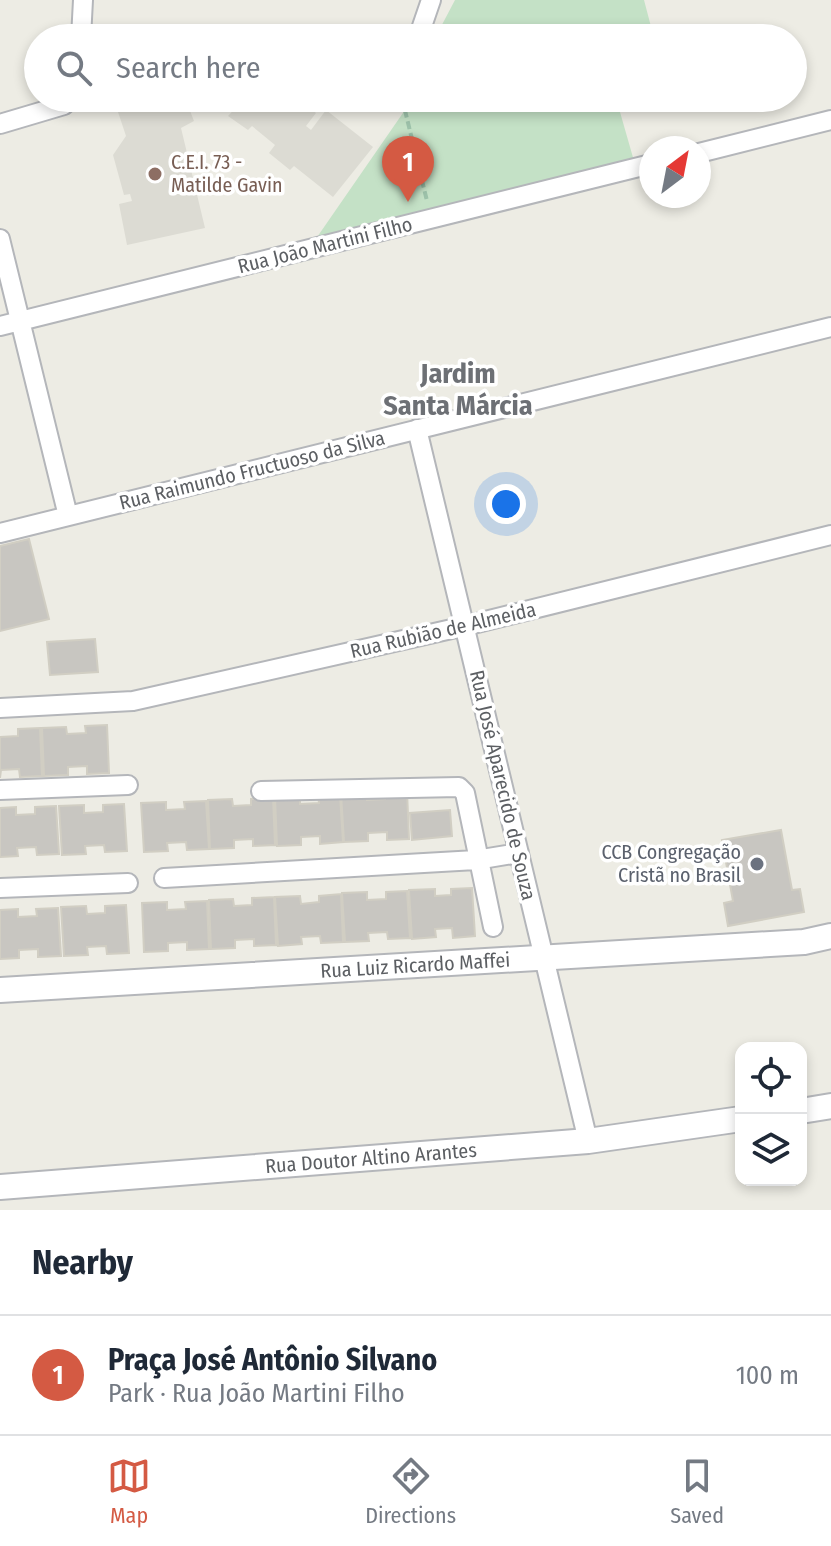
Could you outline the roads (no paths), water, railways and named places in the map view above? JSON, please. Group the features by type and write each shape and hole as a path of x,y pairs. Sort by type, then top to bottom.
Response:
{"street":[{"path":"82,24 83,0"},
{"path":"423,24 431,0"},
{"path":"0,124 40,112"},
{"path":"711,150 831,120"},
{"name":"Rua João Martini Filho","path":"0,326 639,167"},
{"path":"0,239 68,516"},
{"name":"Rua Raimundo Fructuoso da Silva","path":"0,533 831,327"},
{"name":"Rua José Aparecido de Souza","path":"417,429 588,1141"},
{"name":"Rua Rubião de Almeida","path":"0,708 133,701 465,626 831,535"},
{"path":"0,790 128,785"},
{"path":"261,791 459,787 465,793 476,860 493,927"},
{"path":"164,878 476,860 519,853"},
{"path":"0,888 128,883"},
{"name":"Rua Luiz Ricardo Maffei","path":"0,990 545,959 804,942 831,936"},
{"path":"807,1110 831,1106"},
{"name":"Rua Doutor Altino Arantes","path":"0,1187 588,1141 735,1120"}],"place":[{"name":"C.E.I. 73 - Matilde Gavin","path":"155,174"},
{"name":"Praça José Antônio Silvano","path":"408,202"},
{"name":"CCB Congregação Cristã no Brasil","path":"757,864"}],"district":[{"name":"Jardim Santa Márcia","path":"458,389"}]}
